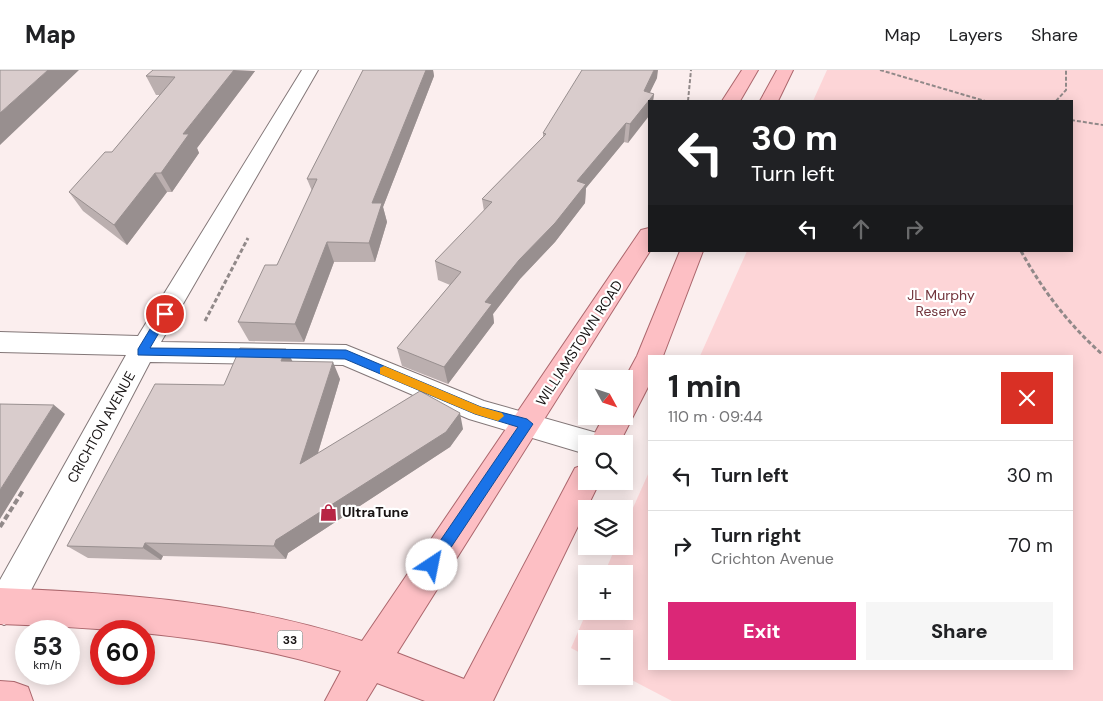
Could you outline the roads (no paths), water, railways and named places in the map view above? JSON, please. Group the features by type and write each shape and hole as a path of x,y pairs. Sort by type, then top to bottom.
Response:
{"main road":[{"path":"732,100 750,70"},
{"path":"770,100 785,70"},
{"name":"WILLIAMSTOWN ROAD","path":"344,701 648,237"},
{"path":"650,355 692,252"},
{"path":"633,389 648,360"},
{"path":"473,701 580,490"},
{"name":"33","path":"2,606 135,614 237,627 369,661 427,682 469,701"},
{"path":"0,700 14,701"}],"street":[{"name":"CRICHTON AVENUE","path":"2,606 144,349 310,70"},
{"path":"0,342 144,349 346,355 479,411 578,439"}],"place":[{"name":"UltraTune","path":"328,512"}],"park label":[{"name":"JL Murphy Reserve","path":"941,304"}]}
